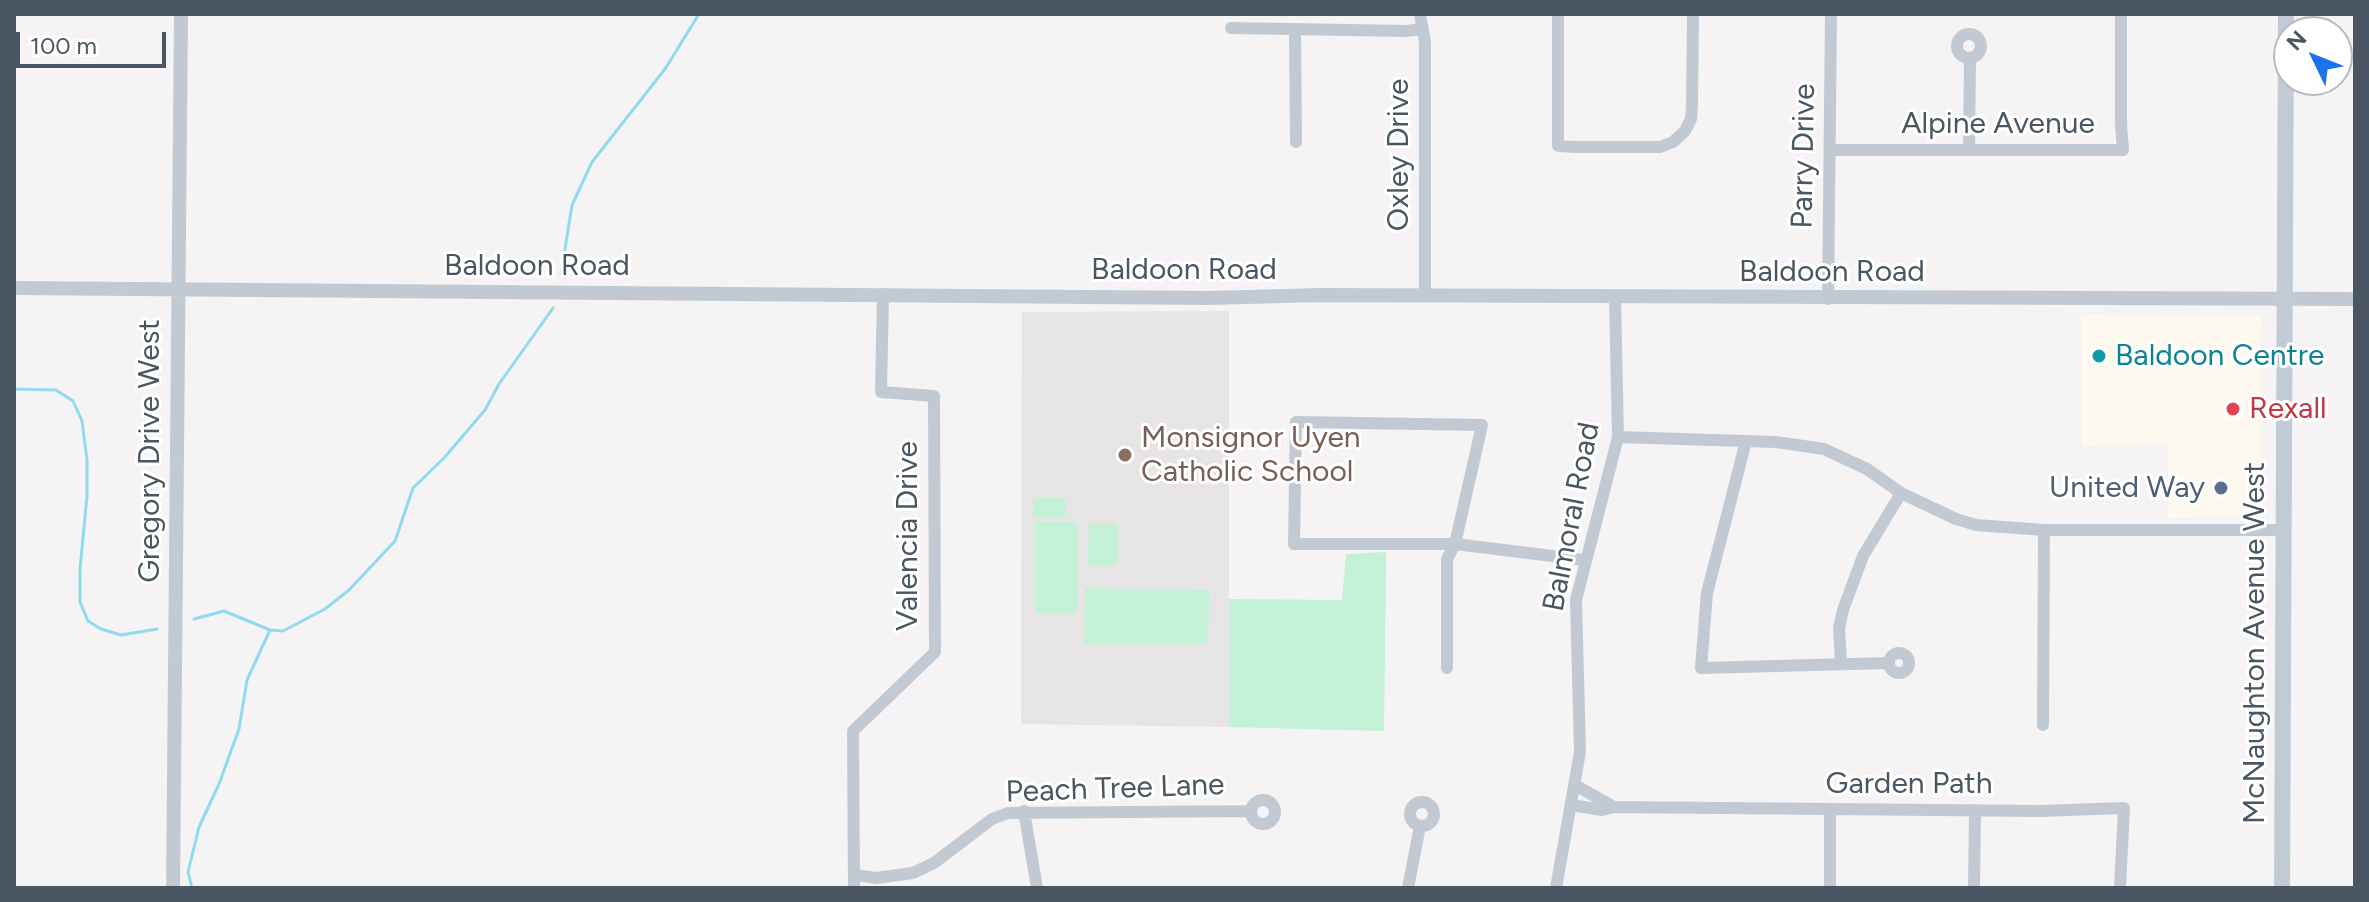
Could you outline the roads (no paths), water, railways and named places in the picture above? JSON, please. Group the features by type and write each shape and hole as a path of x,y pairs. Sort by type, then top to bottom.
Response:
{"main road":[{"name":"McNaughton Avenue West","path":"2282,888 2286,14"}],"street":[{"name":"Gregory Drive West","path":"173,888 181,14"},
{"name":"Oxley Drive","path":"1420,14 1425,42 1425,296"},
{"path":"1558,14 1558,146 1660,147 1673,142 1685,131 1691,119 1693,14"},
{"name":"Parry Drive","path":"1828,299 1832,150 1831,14"},
{"name":"Alpine Avenue","path":"1832,150 2123,150 2121,14"},
{"path":"1231,28 1422,29"},
{"path":"1295,30 1296,142"},
{"path":"1969,149 1970,59"},
{"name":"Baldoon Road","path":"14,288 1209,298 2355,299"},
{"name":"Valencia Drive","path":"855,881 853,731 935,652 934,396 881,392 883,294"},
{"name":"Balmoral Road","path":"1556,888 1580,752 1576,600 1618,437 1615,298"},
{"path":"1447,668 1447,559 1455,544 1482,425 1296,422 1294,544 1455,544 1585,560"},
{"path":"1618,437 1776,442 1824,449 1867,469 1901,493 1976,525 2044,530 2283,530"},
{"path":"1746,441 1707,593 1701,668 1889,663"},
{"path":"1841,663 1839,628 1843,610 1863,556 1901,493"},
{"path":"2043,725 2044,530"},
{"name":"Garden Path","path":"1575,785 1614,807"},
{"name":"Garden Path","path":"1572,805 1602,810 1614,807 2124,808 2120,888"},
{"path":"1830,809 1830,888"},
{"path":"1974,888 1975,810"},
{"path":"1024,811 1037,888"},
{"name":"Peach Tree Lane","path":"855,881 913,873 934,863 992,819 1008,813 1251,811"},
{"path":"1408,888 1420,826"}],"waterway":[{"path":"561,274 572,205 592,162 665,69 699,14"},
{"path":"194,619 224,611 270,630 283,631 325,609 349,590 395,541 413,488 444,458 485,410 499,384 553,308"},
{"path":"14,389 56,390 73,401 82,421 87,496 80,602 88,621 121,635 157,629"},
{"path":"192,888 188,872 199,827 239,729 247,680 270,630"}],"place":[{"name":"Baldoon Centre","path":"2099,356"},
{"name":"Rexall","path":"2233,409"},
{"name":"Monsignor Uyen Catholic School","path":"1125,455"},
{"name":"United Way","path":"2221,488"}]}
